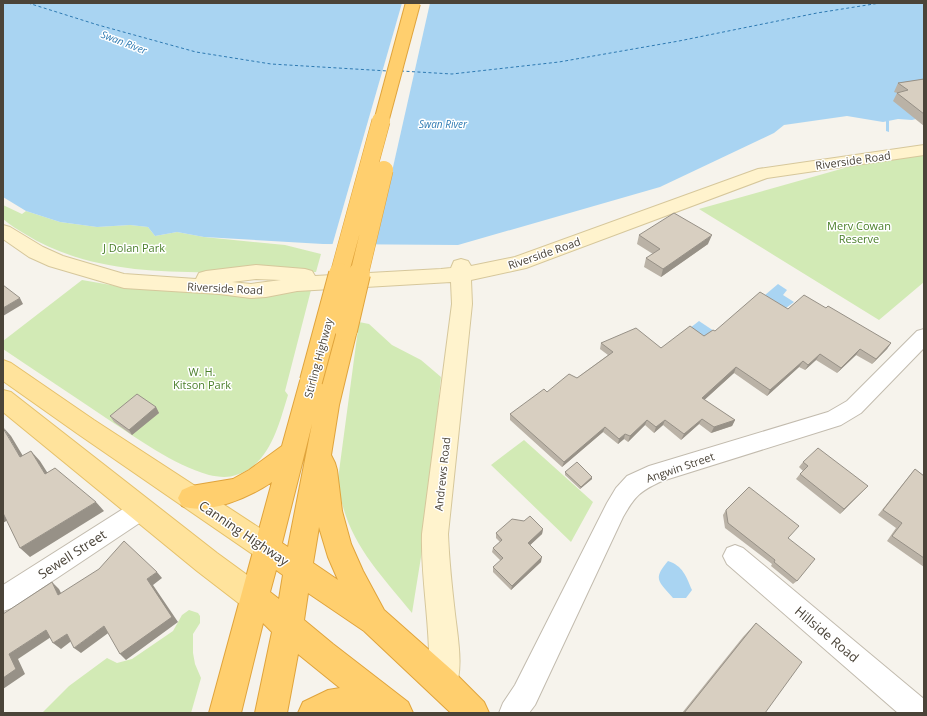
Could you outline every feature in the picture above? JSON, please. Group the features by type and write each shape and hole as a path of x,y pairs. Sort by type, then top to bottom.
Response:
{"highway":[{"name":"Stirling Highway","path":"225,713 268,549 306,451 413,3"},
{"name":"Stirling Highway","path":"322,381 423,3"},
{"name":"Stirling Highway","path":"271,713 299,570 306,451"},
{"path":"192,498 234,490 306,451 326,475 330,517 341,558 349,576 374,621"},
{"name":"Canning Highway","path":"268,549 374,621 443,683 473,713"},
{"path":"255,598 322,655 386,704"},
{"path":"314,713 328,706 386,704"}],"main road":[{"name":"Canning Highway","path":"3,368 268,549"},
{"path":"3,399 207,562 255,598"}],"street":[{"name":"Riverside Road","path":"461,270 539,250 586,233 731,175 751,170 924,145"},
{"name":"Riverside Road","path":"3,231 36,252 56,261 124,281 219,287 251,291 266,290 297,284 461,270 520,263 764,173 924,150"},
{"name":"Andrews Road","path":"443,683 444,652 435,557 435,534 462,304 461,270"},
{"name":"Angwin Street","path":"513,713 525,695 615,510 624,495 635,482 657,473 834,418 854,407 924,336"},
{"name":"Sewell Street","path":"3,599 142,509"},
{"name":"Hillside Road","path":"735,556 919,713"}],"green space":[{"name":"Merv Cowan Reserve","path":"924,150 924,282 879,320 699,209 887,156"},
{"name":"J Dolan Park","path":"3,205 22,214 26,211 60,222 97,227 130,225 148,227 155,236 177,232 204,237 285,245 321,254 316,272 205,272 129,268 93,262 58,251 25,234 3,219"},
{"name":"W. H. Kitson Park","path":"82,280 134,289 212,293 250,298 308,289 311,290 285,391 288,395 281,418 277,430 265,453 257,462 248,470 226,477 209,475 195,470 169,458 143,442 3,349 3,341"},
{"path":"359,322 369,324 392,345 421,360 441,377 426,526 412,613 386,582 364,552 354,536 341,500 338,479"},
{"path":"524,440 593,502 571,542 491,465"},
{"path":"189,610 198,613 200,616 200,623 193,634 193,653 195,664 201,678 191,713 42,713 69,686 107,658 117,663 132,659 173,631 182,615"}],"water":[{"name":"Swan River","path":"3,3 924,3 924,117 912,120 898,119 883,122 847,116 784,125 774,133 660,187 458,245 323,244 204,237 177,232 155,236 148,227 130,225 97,227 60,222 26,211 3,197"},
{"path":"778,284 787,290 783,295 794,302 786,308 765,295"},
{"path":"699,321 720,335 704,337 690,328"},
{"path":"668,561 681,569 688,580 692,590 686,598 673,598 659,580 660,572"}],"pier":[{"path":"402,3 430,3 375,247 332,246"}],"building":[{"path":"924,79 924,114 897,93 908,90 898,83"},
{"path":"674,213 712,235 663,269 646,258 660,249 639,235"},
{"path":"3,285 20,298 3,308"},
{"path":"760,292 788,309 804,295 826,308 828,306 891,343 876,359 860,349 841,368 820,354 808,365 803,361 770,390 736,367 702,398 735,420 714,427 702,419 684,434 665,420 656,427 647,420 630,436 625,434 619,439 605,427 564,462 510,414 544,389 547,392 569,374 577,378 613,352 601,343 636,328 661,348 690,326 704,336 713,330 715,331"},
{"path":"137,394 156,407 129,430 110,416"},
{"path":"3,428 20,457 31,451 45,474 55,468 96,502 20,548 3,513"},
{"path":"818,448 868,486 844,509 800,474 808,466 803,462"},
{"path":"577,462 592,477 581,487 565,472"},
{"path":"915,469 924,476 924,558 892,536 902,523 883,510"},
{"path":"749,487 799,526 788,538 815,559 797,581 774,562 775,560 728,523 726,510"},
{"path":"530,516 543,529 528,543 542,557 512,586 493,567 503,558 493,548 502,540 496,533 512,519 524,521"},
{"path":"124,541 157,572 147,579 172,617 120,654 104,626 74,648 67,634 53,643 46,630 9,654 16,669 3,678 3,614 52,582 58,595 99,569"},
{"path":"756,623 802,662 765,713 684,713"}],"waterway":[{"path":"887,121 888,131"}],"ferry route":[{"path":"28,3 98,25 196,52 271,64 388,71"},
{"path":"401,71 452,74 559,62 679,41 817,13 880,3"}]}
